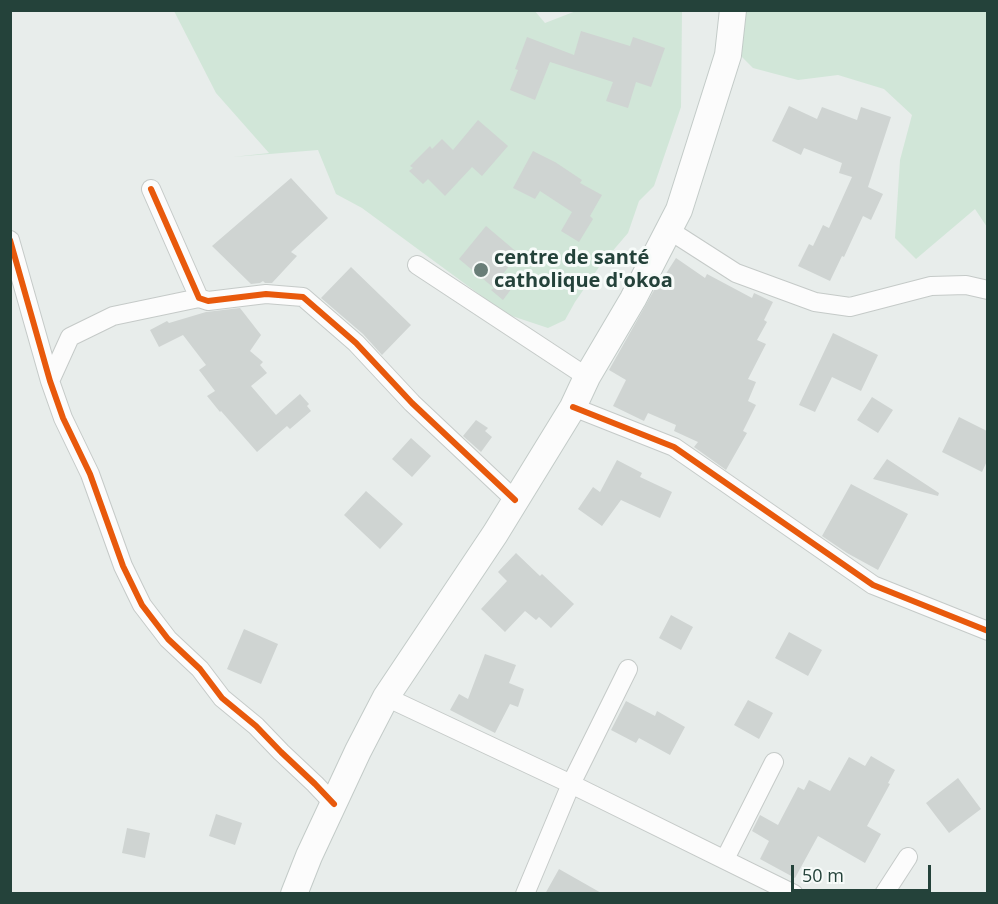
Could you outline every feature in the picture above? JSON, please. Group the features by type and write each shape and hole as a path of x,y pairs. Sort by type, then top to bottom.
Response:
{"main road":[{"path":"294,894 309,856 358,751 386,697 495,534 573,407 587,377 633,299 679,210 728,55 733,10"}],"street":[{"path":"151,189 199,298"},
{"path":"669,230 736,273 815,303 850,307 931,286 966,285 987,290"},
{"path":"10,240 50,381 63,418 90,474 123,566 142,605 168,639 200,669 222,698 256,726 334,804"},
{"path":"417,265 587,377"},
{"path":"50,381 70,337 113,316 199,298 208,301 266,294 303,297 356,343 412,403 515,500"},
{"path":"573,407 674,447 873,585 987,632"},
{"path":"525,894 571,784 628,669"},
{"path":"386,697 571,784 794,894"},
{"path":"725,859 774,762"},
{"path":"884,894 908,857"}],"green space":[{"path":"534,10 545,23 576,11 682,12 681,107 654,186 639,201 628,233 599,267 565,320 548,328 506,314 362,208 336,194 318,150 233,157 269,153 216,93 174,11"},
{"path":"739,11 987,11 987,227 975,209 916,259 895,238 900,160 912,115 884,89 838,75 798,80 753,68 739,54"}],"building":[{"path":"581,31 630,46 633,37 665,48 651,87 636,82 628,108 606,101 613,82 550,62 535,100 510,90 527,37 574,55"},
{"path":"789,106 817,119 822,107 857,120 861,107 891,117 868,187 883,194 871,220 863,216 830,281 798,266 809,244 813,246 823,225 829,228 852,177 839,173 842,163 804,148 801,155 772,141"},
{"path":"478,120 508,146 482,176 472,167 445,196 428,179 423,184 409,171 413,168 410,166 430,146 432,149 442,139 453,150"},
{"path":"533,151 555,162 582,180 580,183 602,195 590,216 593,219 579,242 561,231 572,212 540,191 535,199 513,188"},
{"path":"291,178 328,218 291,252 297,256 272,283 263,281 251,284 212,246"},
{"path":"486,226 519,254 502,275 515,284 503,300 491,290 494,288 459,259"},
{"path":"676,258 705,278 707,274 752,298 754,293 773,302 764,320 767,322 757,340 766,344 748,379 756,382 748,401 756,405 743,431 747,433 726,470 694,447 698,442 674,431 676,425 648,413 644,421 613,406 626,380 609,370 657,285"},
{"path":"351,267 411,325 382,355 363,334 321,298"},
{"path":"240,308 261,335 250,351 263,362 260,365 267,373 251,386 276,415 300,394 309,404 307,406 311,411 290,429 287,426 257,452 207,396 215,391 199,370 206,365 183,335 159,347 150,330 167,321 169,323 206,312"},
{"path":"833,333 878,355 861,391 832,377 815,412 799,405"},
{"path":"872,397 893,410 878,433 857,420"},
{"path":"959,417 987,431 987,461 982,472 942,452"},
{"path":"476,420 488,428 485,431 492,437 481,452 463,436"},
{"path":"411,438 431,456 412,477 392,459"},
{"path":"887,459 939,493 938,496 873,479"},
{"path":"617,460 642,473 640,477 672,492 660,518 621,500 602,526 578,509 593,487 600,492"},
{"path":"851,484 908,514 878,570 822,536"},
{"path":"366,491 403,524 380,549 344,515"},
{"path":"516,553 574,604 551,628 539,617 536,620 525,611 505,632 481,609 507,581 498,572"},
{"path":"671,615 693,627 681,650 659,638"},
{"path":"244,629 278,644 261,684 227,669"},
{"path":"789,632 822,650 808,676 775,658"},
{"path":"485,654 516,665 509,683 524,689 518,707 510,704 495,733 450,710 459,694 468,699"},
{"path":"748,700 773,713 759,739 734,725"},
{"path":"626,701 655,716 657,711 685,727 670,755 639,738 636,743 611,730"},
{"path":"871,756 895,770 867,826 881,834 865,863 818,836 795,878 760,859 769,841 752,831 760,815 778,825 798,787 804,790 809,780 830,791 849,757 865,766"},
{"path":"958,778 981,809 949,833 926,803"},
{"path":"216,814 242,823 235,845 209,836"},
{"path":"127,828 150,833 145,858 122,853"},
{"path":"559,869 603,894 545,894"}],"cycle path":[{"path":"151,189 199,298 208,301 266,294 303,297 356,343 412,403 515,500"},
{"path":"10,240 50,381 63,418 90,474 123,566 142,605 168,639 200,669 222,698 256,726 334,804"},
{"path":"573,407 674,447 873,585 988,631"}],"place":[{"name":"centre de santé catholique d'okoa","path":"481,270"}]}
